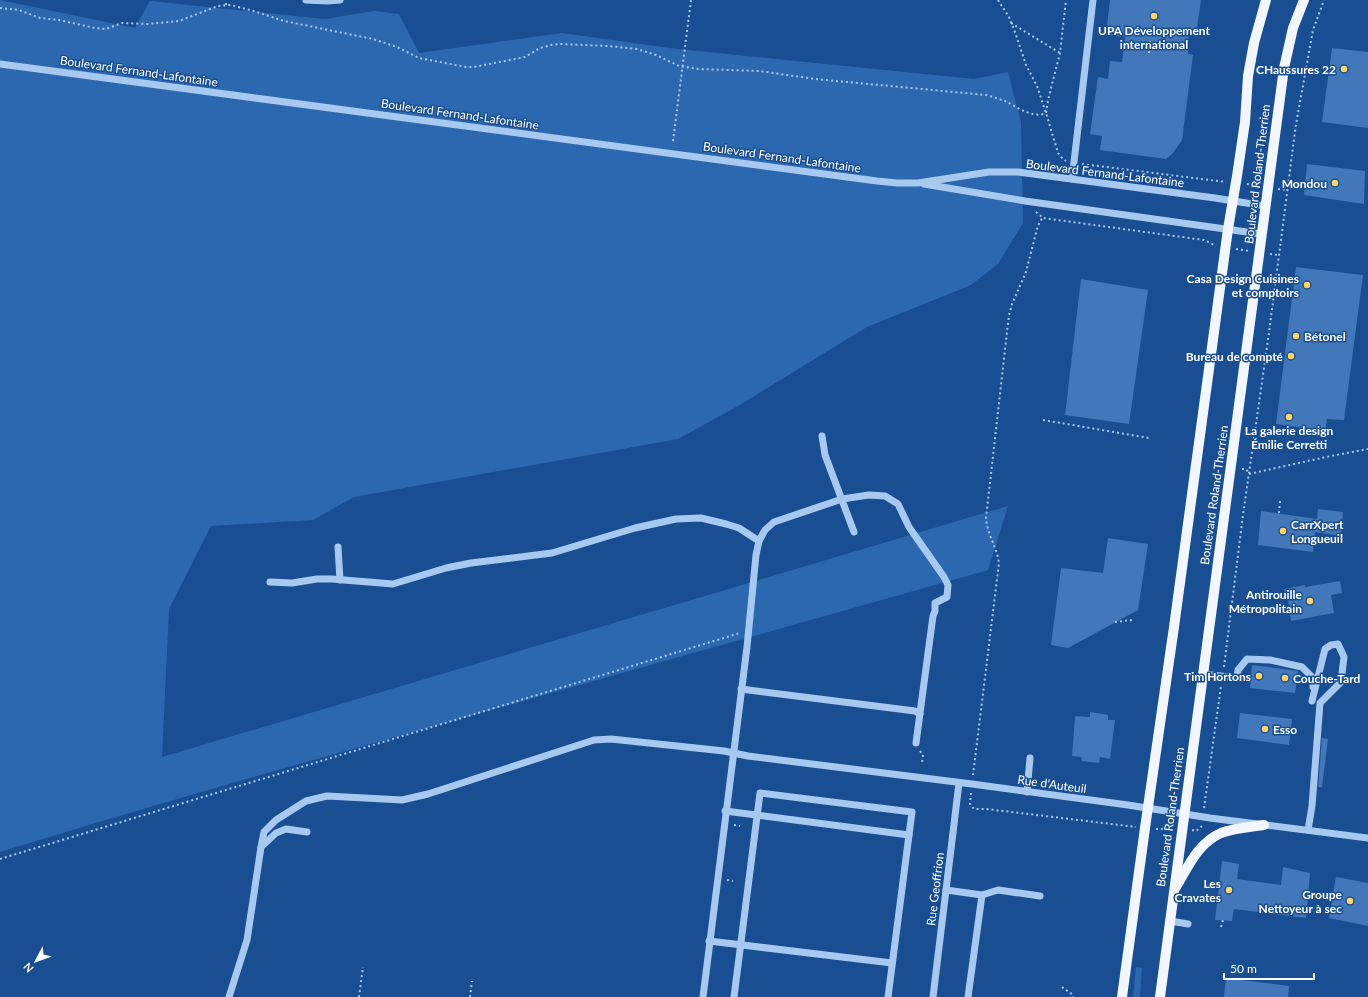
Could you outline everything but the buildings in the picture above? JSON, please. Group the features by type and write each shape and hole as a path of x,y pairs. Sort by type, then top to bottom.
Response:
{"main road":[{"name":"Boulevard Roland-Therrien","path":"1122,997 1144,828 1174,627 1228,229 1245,122 1248,76 1254,43 1266,0"},
{"name":"Boulevard Roland-Therrien","path":"1160,997 1284,68 1293,28 1304,0"},
{"path":"1173,892 1198,851 1212,838 1227,832 1264,825"}],"street":[{"path":"307,0 340,0"},
{"path":"1072,179 1093,0"},
{"name":"Boulevard Fernand-Lafontaine","path":"0,64 877,181 898,183 918,182 989,172 1018,172 1265,206"},
{"name":"Boulevard Fernand-Lafontaine","path":"918,182 1025,201 1261,234"},
{"path":"822,436 825,455 854,532"},
{"path":"703,997 756,555 759,541 765,530 774,522 842,499 879,494 898,504 909,527 937,566 948,585 947,597 935,603 916,743"},
{"path":"270,582 292,583 317,579 393,584 446,568 471,563 552,553 635,528 676,519 701,518 726,524 739,528 759,541"},
{"path":"338,547 340,580"},
{"path":"1203,674 1236,678 1238,670 1247,658 1270,660 1302,667 1314,679 1312,701 1325,649 1331,644 1338,644 1344,657 1341,682 1320,703 1312,806 1308,830"},
{"path":"741,689 915,711 920,714"},
{"name":"Rue d'Auteuil","path":"229,997 247,940 264,832 276,820 306,801 327,796 402,800 428,794 594,740 611,739 733,753 1368,838"},
{"path":"1027,792 1030,758"},
{"name":"Rue Geoffrion","path":"933,997 959,783"},
{"path":"734,997 760,793 912,812 888,997"},
{"path":"725,811 909,835"},
{"path":"261,847 276,833 286,829 307,832"},
{"path":"946,890 982,895 998,890 1040,896"},
{"path":"968,997 982,895"},
{"path":"1170,921 1188,924"},
{"path":"709,941 892,963"}],"path":[{"path":"226,0 226,5"},
{"path":"674,142 691,0"},
{"path":"998,0 1011,23 1026,65 1037,86 1059,156 1066,161"},
{"path":"1046,113 1060,53 1066,0"},
{"path":"1224,666 1296,124 1313,30 1324,0"},
{"path":"0,8 18,10 40,18 59,20 95,28 106,28 122,23 147,24 179,21 218,6 226,5 242,7 298,24 373,39 397,47 419,58 466,67 474,67 525,57 540,48 560,44 607,46 637,49 682,66 713,70 765,72 815,79 981,94 996,98 1024,111 1042,115 1046,113"},
{"path":"1011,23 1060,53"},
{"path":"1149,53 1150,40"},
{"name":"Boulevard Fernand-Lafontaine","path":"1087,165 1221,181"},
{"path":"1217,181 1217,186"},
{"path":"1248,185 1256,186"},
{"path":"1280,189 1287,190"},
{"path":"974,770 999,563 997,553 988,531 986,518 1008,321 1012,304 1026,272 1041,219 1043,218 1204,240 1210,244"},
{"path":"1271,254 1278,255"},
{"path":"1043,420 1148,438"},
{"path":"1249,474 1326,456 1368,449"},
{"path":"1242,469 1246,469 1249,474"},
{"path":"1279,513 1280,501"},
{"path":"1115,622 1132,620"},
{"path":"0,859 748,631"},
{"path":"1205,800 1221,686"},
{"path":"922,763 923,755"},
{"path":"974,809 980,808 1125,827 1196,831 1202,826"},
{"path":"734,825 740,826"},
{"path":"727,880 733,881"},
{"path":"1221,927 1222,920"},
{"path":"359,997 363,967"},
{"path":"470,997 472,980"},
{"path":"1062,987 1073,995 1073,997"}],"shaded area":[{"path":"0,0 135,28 150,1 325,19 374,11 399,14 419,53 562,33 669,48 974,79 1008,72 1021,122 1023,223 998,264 971,285 867,327 738,406 678,439 354,497 313,520 211,526 169,609 162,757 1008,506 988,570 239,781 0,852"},
{"path":"1136,967 1142,968 1140,997 1133,997"}],"place":[{"name":"UPA Développement international","path":"1154,16"},
{"name":"CHaussures 22","path":"1344,69"},
{"name":"Mondou","path":"1335,183"},
{"name":"Casa Design Cuisines et comptoirs","path":"1307,285"},
{"name":"Bétonel","path":"1296,336"},
{"name":"Bureau de compté","path":"1291,356"},
{"name":"La galerie design Émilie Cerretti","path":"1289,417"},
{"name":"CarrXpert Longueuil","path":"1283,531"},
{"name":"Antirouille Métropolitain","path":"1310,601"},
{"name":"Tim Hortons","path":"1259,676"},
{"name":"Couche-Tard","path":"1285,678"},
{"name":"Esso","path":"1265,729"},
{"name":"Les Cravates","path":"1229,890"},
{"name":"Groupe Nettoyeur à sec","path":"1350,901"}]}
